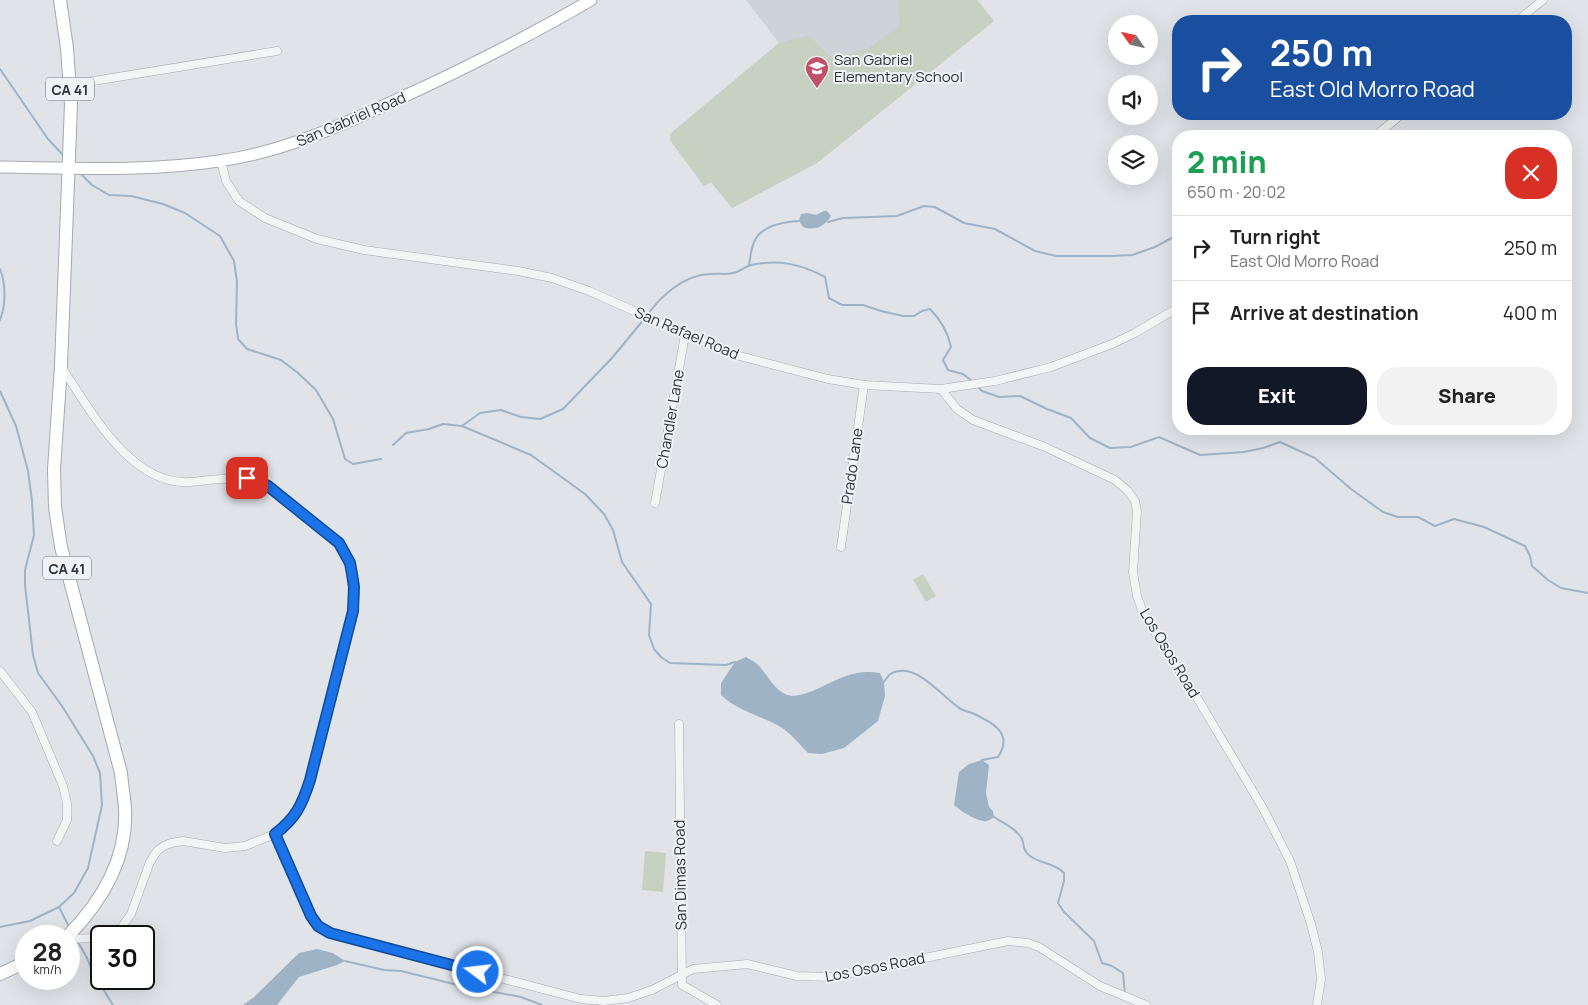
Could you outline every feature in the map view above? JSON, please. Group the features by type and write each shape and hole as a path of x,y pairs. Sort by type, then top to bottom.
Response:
{"main road":[{"name":"CA 41","path":"60,0 67,48 71,104 61,366 54,469 55,507 61,547 121,773 125,810 121,846 110,878 94,907 79,925"},
{"path":"0,974 15,967"}],"street":[{"name":"San Gabriel Road","path":"0,167 176,166 221,161 268,151 331,130 514,44 591,0"},
{"path":"1525,15 1544,0"},
{"path":"69,85 276,51"},
{"path":"1382,130 1395,120"},
{"name":"San Rafael Road","path":"221,161 226,181 239,201 265,218 317,239 364,250 518,270 552,278 589,291 685,334 740,356 819,377 864,385 941,389 995,381 1051,367 1081,357 1135,334 1172,313"},
{"name":"Chandler Lane","path":"655,503 685,334"},
{"path":"61,366 108,436 127,456 140,466 162,477 179,481 238,478 257,481 268,486 339,543 350,563 354,587 353,611 310,780 302,805 294,816 275,834 245,846 235,848 212,847 184,841 164,846 157,851 150,862 131,914 121,928 94,938 80,938"},
{"name":"Prado Lane","path":"841,547 864,385"},
{"name":"Los Osos Road","path":"941,389 957,409 973,420 1045,447 1082,464 1114,480 1132,495 1137,511 1132,563 1140,603 1144,614 1264,810 1290,861 1312,924 1318,952 1321,978 1317,1005"},
{"path":"0,671 32,712 64,786 67,820 57,841"},
{"name":"San Dimas Road","path":"679,724 682,976"},
{"name":"Los Osos Road","path":"275,834 314,921 318,926 330,933 581,998 604,1000 628,998 652,990 693,969 747,964 797,976 831,977 999,942 1017,941 1039,947 1100,986 1146,1005"},
{"path":"682,976 682,985 717,1005"}],"shaded area":[{"name":"San Gabriel Elementary School","path":"746,0 977,0 994,21 817,163 732,208 711,182 704,186 670,140 670,134 779,43"}],"green space":[{"name":"San Gabriel Elementary School","path":"898,0 977,0 994,21 817,163 732,208 711,182 704,186 670,140 670,134 779,43 807,36 813,39 831,58 869,48 900,25"},
{"path":"923,574 936,596 926,602 913,580"},
{"path":"645,851 666,853 663,892 642,890"}],"water":[{"path":"827,211 831,216 819,227 811,229 803,227 799,221 801,214 816,215"},
{"path":"746,657 756,663 780,691 791,696 807,693 850,675 863,672 880,673 884,682 885,696 878,721 844,748 822,754 808,753 783,729 742,709 721,695 721,683 735,662"},
{"path":"982,760 989,765 986,793 989,807 993,811 994,817 984,821 971,817 954,805 959,772 969,764"},
{"path":"317,949 333,953 345,961 299,977 277,1005 243,1005 254,997 299,953"}],"waterway":[{"path":"0,69 48,139 64,156"},
{"path":"81,174 92,185 109,195 131,196 163,204 185,213 220,236 234,261 237,282 236,324 238,339 247,349 281,360 316,390 333,419 345,459 353,464 381,459"},
{"path":"828,222 843,218 897,216 924,206 935,207 964,223 995,229 1035,251 1056,256 1132,255 1155,247 1172,238"},
{"path":"749,266 753,245 757,236 767,228 787,222 799,221"},
{"path":"648,314 674,287 691,278 700,275 738,272 751,265 761,263 789,264 825,277 829,298 842,305 863,305 903,316 914,316 930,309 943,326 950,342 951,347 943,360 948,370 963,374 972,381"},
{"path":"0,269 4,294 0,320"},
{"path":"462,426 480,413 501,410 521,417 540,419 563,409 612,358 645,318"},
{"path":"978,387 982,391 999,397 1020,396 1071,418 1090,438 1110,448 1131,447 1159,437 1200,455 1244,452 1280,442 1315,458 1351,489 1383,512 1398,517 1418,517 1435,526 1454,519 1484,527 1525,546 1532,566 1548,580 1561,588 1588,593"},
{"path":"0,391 16,426 28,471 32,501 34,535 25,570 25,585 33,655 38,673 62,706 93,756 100,773 102,805 88,868 74,893 59,907 30,921 0,927"},
{"path":"393,445 406,433 429,429 443,424 462,426 531,455 585,494 604,514 613,530 622,562 651,604 649,635 654,649 661,657 670,663 726,665 735,662"},
{"path":"884,682 889,675 897,671 908,671 923,678 963,710 987,720 998,729 1004,741 998,757 982,760"},
{"path":"994,817 1017,832 1022,839 1026,852 1030,856 1056,867 1064,873 1064,881 1058,903 1064,912 1094,941 1102,963 1112,966 1123,973 1125,994"},
{"path":"59,907 68,925"},
{"path":"80,946 93,973 113,1005"},
{"path":"345,961 521,997 542,1005"}],"place":[{"name":"San Gabriel Elementary School","path":"817,89"}],"route":[{"path":"247,478 268,486 339,543 350,563 354,587 353,611 346,643 310,780 302,805 286,825 275,834 311,916 318,926 330,933 478,972"}]}
